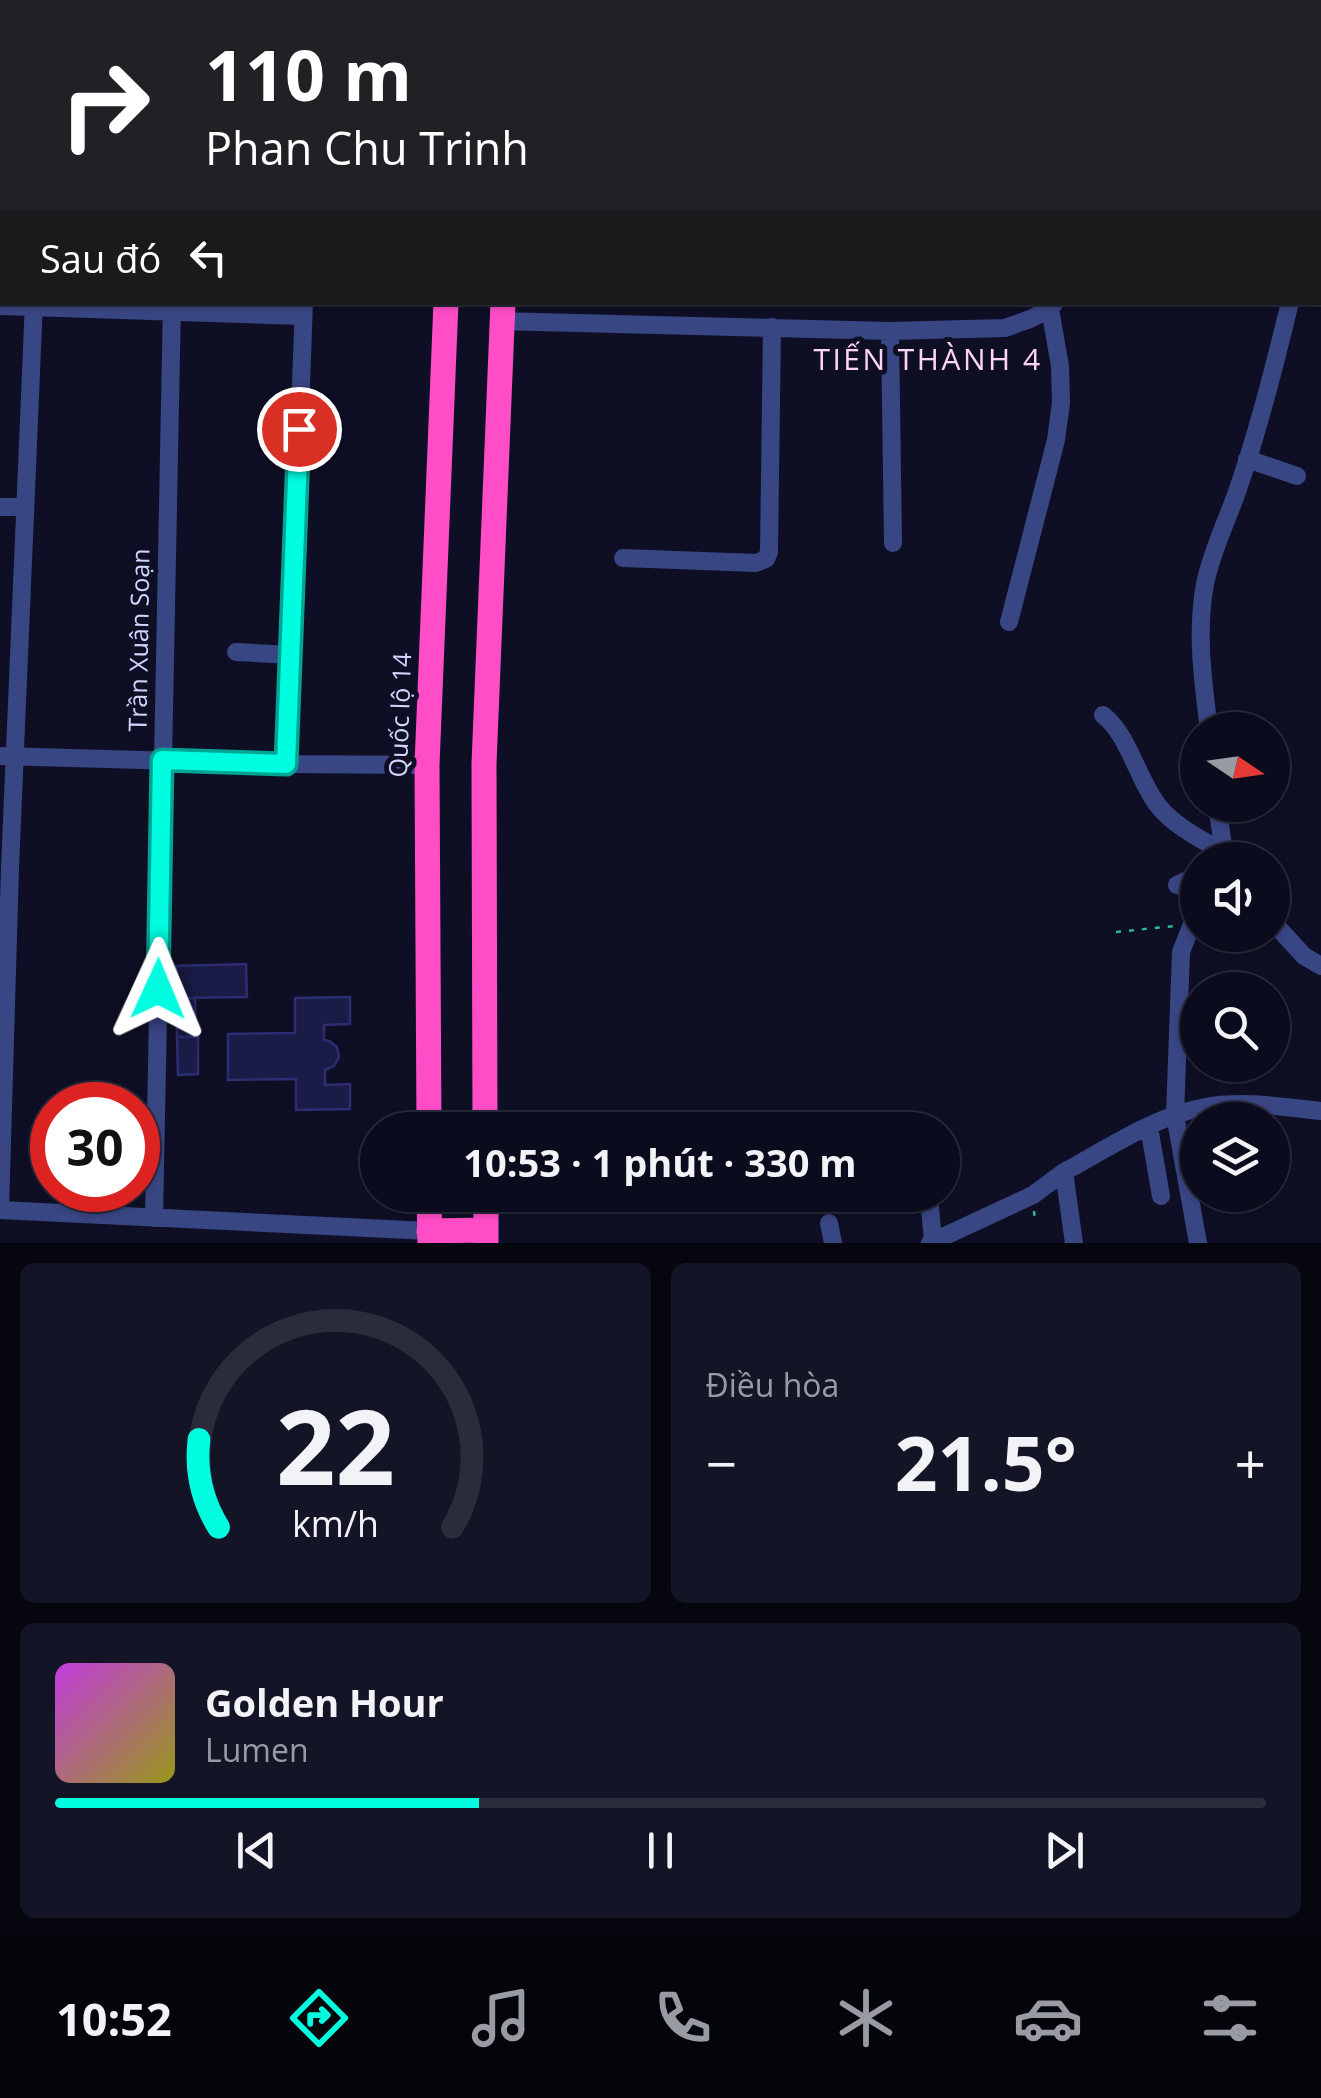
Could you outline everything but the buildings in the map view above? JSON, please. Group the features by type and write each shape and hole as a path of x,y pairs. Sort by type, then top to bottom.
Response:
{"highway":[{"name":"Quốc lộ 14","path":"429,1112 427,765 446,305"},
{"path":"486,1112 484,764 502,312"},
{"path":"429,1212 430,1237 486,1237"}],"street":[{"path":"34,305 25,507 7,756 0,1210 430,1237"},
{"path":"1207,712 1200,624 1205,585 1214,549 1238,489 1289,305"},
{"path":"0,306 303,310 286,764"},
{"path":"502,312 890,330 1005,328 1052,306 1060,366 1056,440 1009,622"},
{"name":"Trần Xuân Soạn","path":"154,1218 171,307"},
{"path":"624,558 756,563 766,559 772,327"},
{"path":"890,330 893,543"},
{"path":"1247,458 1297,476"},
{"path":"0,507 25,507"},
{"path":"236,652 291,655"},
{"path":"1103,715 1121,734 1137,772 1162,810 1205,842"},
{"path":"7,756 427,765"},
{"path":"1290,941 1304,956 1321,966"},
{"path":"1181,952 1174,1115 1198,1243"},
{"path":"930,1212 932,1242 1033,1195 1064,1172 1149,1127 1206,1106 1321,1111"},
{"path":"1149,1127 1161,1196"},
{"path":"1064,1172 1074,1243"},
{"path":"829,1222 833,1243"}],"path":[{"path":"1116,932 1180,920"}],"district":[{"name":"TIẾN THÀNH 4","path":"928,360"}],"route":[{"path":"158,989 162,760 286,764 299,429"}]}
